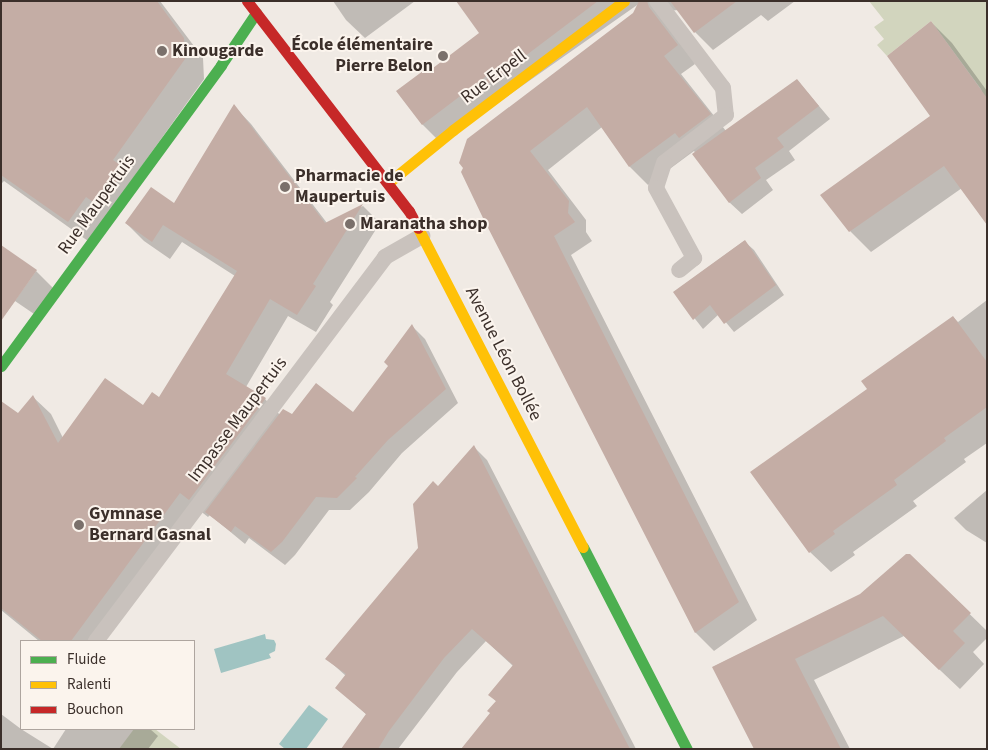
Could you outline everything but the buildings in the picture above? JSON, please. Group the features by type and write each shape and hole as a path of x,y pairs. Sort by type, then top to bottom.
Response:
{"main road":[{"name":"Avenue Léon Bollée","path":"247,1 409,211 687,749"},
{"name":"Rue Erpell","path":"388,183 453,130 624,1"},
{"name":"Rue Maupertuis","path":"4,357 221,65 256,13"}],"lane":[{"path":"657,1 723,88 726,115 664,164 656,188 694,258 679,270"},
{"name":"Impasse Maupertuis","path":"97,640 385,257 422,236"}],"green space":[{"path":"869,1 987,1 987,106 981,89 931,21 887,56 877,45 884,39 874,27 884,20"},
{"path":"133,730 156,730 181,749 119,749"}],"water":[{"path":"265,634 266,639 274,640 276,644 275,651 269,654 271,658 221,673 214,649"},
{"path":"309,705 328,719 306,749 285,749 279,744"}],"traffic: fast":[{"path":"1,366 221,65 256,13"},
{"path":"583,547 687,749"}],"traffic: slow":[{"path":"388,183 453,130 624,1"},
{"path":"418,228 583,547"}],"traffic: jam":[{"path":"247,1 409,211 418,228"}],"place":[{"name":"Kinougarde","path":"162,51"},
{"name":"École élémentaire Pierre Belon","path":"443,56"},
{"name":"Pharmacie de Maupertuis","path":"285,187"},
{"name":"Maranatha shop","path":"350,224"},
{"name":"Gymnase Bernard Gasnal","path":"79,525"}]}
